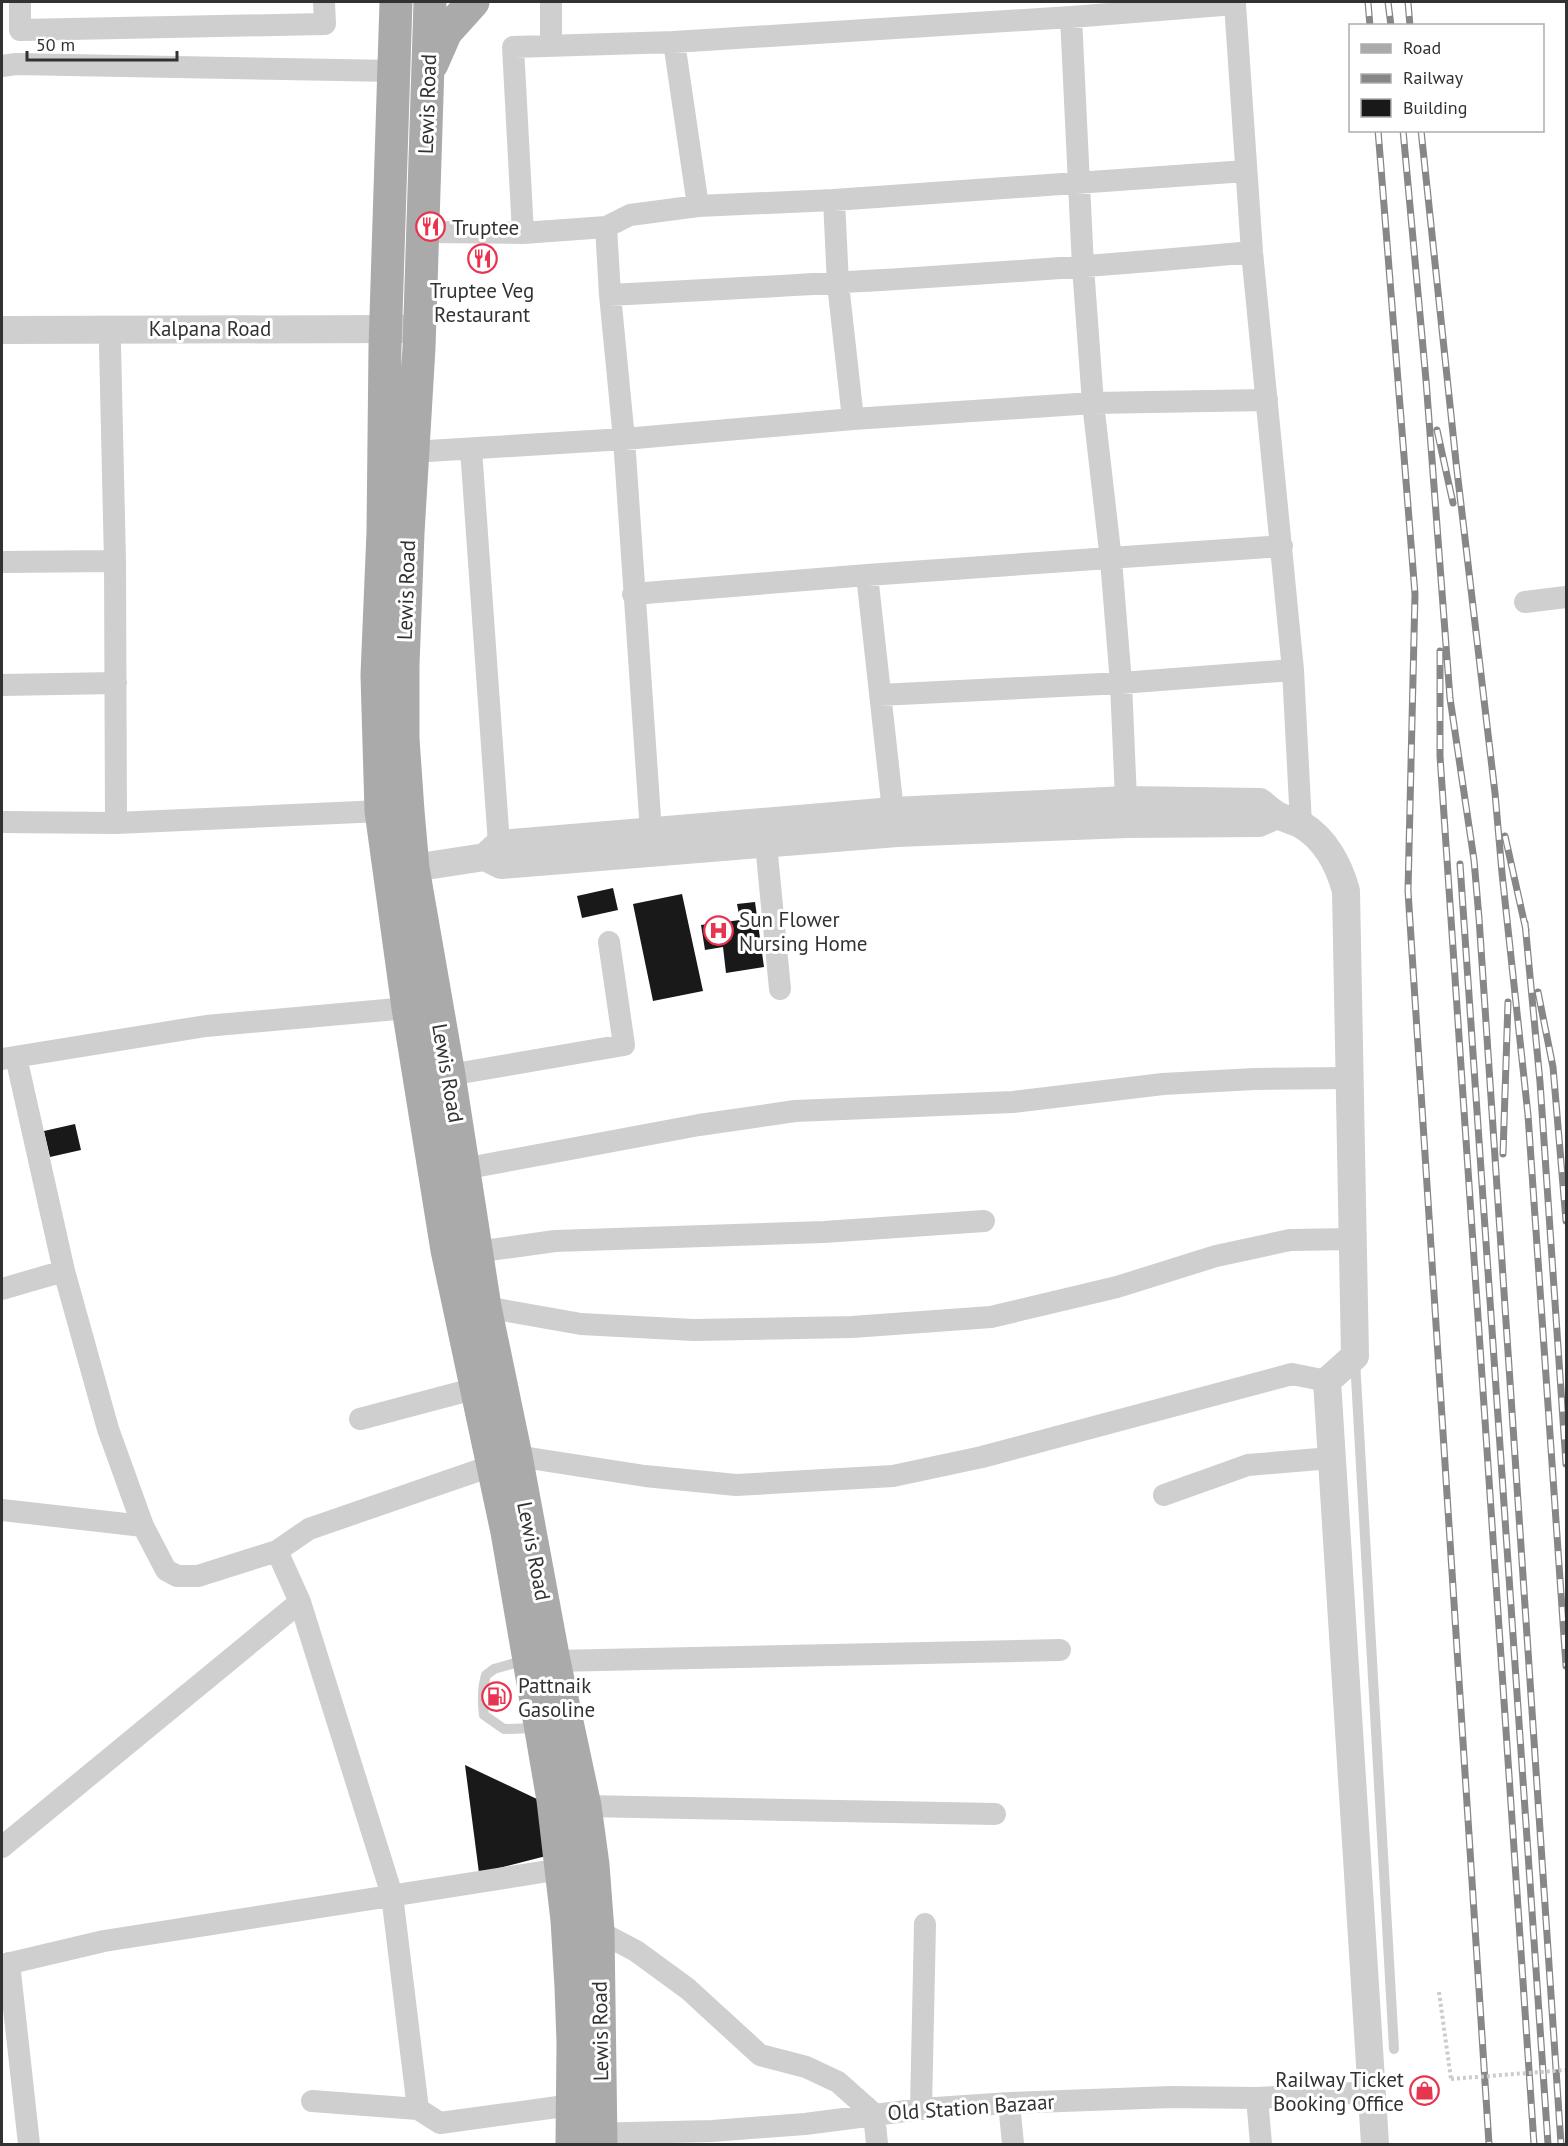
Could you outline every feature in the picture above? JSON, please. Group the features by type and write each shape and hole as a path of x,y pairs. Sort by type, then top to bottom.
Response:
{"main road":[{"name":"Lewis Road","path":"396,2 383,532 377,675 381,811 408,1008 447,1250 477,1388 505,1461"},
{"name":"Lewis Road","path":"430,2 419,338 403,665 404,740 413,868 449,1075 485,1307 505,1461 541,1660 585,1806 593,1865 598,1931 584,2133"},
{"path":"428,75 446,32 473,2"},
{"name":"Lewis Road","path":"541,1660 540,1728 552,1800 567,1920 584,2133"}],"street":[{"path":"20,2 20,30 325,24 324,2"},
{"path":"551,2 551,46"},
{"path":"523,233 513,47 674,42 1071,17 1235,4 1252,252 1293,670 1289,820"},
{"path":"1071,17 1083,267 1093,403 1111,560 1121,683 1126,800"},
{"path":"674,42 698,206"},
{"path":"2,66 15,64 394,70"},
{"path":"423,232 523,233 606,227 630,215 698,206 834,200 1246,171"},
{"path":"834,200 838,284 853,418"},
{"path":"606,227 624,439 651,832"},
{"path":"610,295 838,284 1083,267 1252,252"},
{"name":"Kalpana Road","path":"2,330 419,338"},
{"name":"Kalpana Road","path":"2,348 386,338"},
{"path":"110,345 115,561 116,823"},
{"path":"412,452 624,439 853,418 1093,403 1267,400"},
{"path":"471,449 492,850 501,865 897,833 1127,824 1259,823 1289,820"},
{"path":"633,594 1282,546"},
{"path":"2,562 115,561"},
{"path":"867,575 893,811"},
{"path":"1525,602 1566,597"},
{"path":"880,695 1121,683 1293,670"},
{"path":"2,685 116,683"},
{"path":"413,868 492,850 651,832 893,811 1126,800 1260,802 1317,838 1340,870 1346,891 1355,1356 1327,1382"},
{"path":"2,822 116,823 381,811"},
{"path":"766,844 780,989"},
{"path":"449,1075 624,1045 609,942"},
{"path":"408,1008 206,1026 9,1058 108,1429 142,1526 166,1570 177,1576 198,1576 277,1551 309,1529 505,1461 736,1485 893,1476 982,1457 1292,1374 1327,1382"},
{"path":"463,1169 699,1125 795,1111 1013,1102 1163,1084 1348,1078"},
{"path":"476,1252 555,1241 824,1232 984,1221"},
{"path":"485,1307 581,1324 694,1330 852,1327 991,1317 1117,1287 1216,1256 1290,1240 1354,1239"},
{"path":"2,1289 64,1271"},
{"path":"1327,1382 1375,2145"},
{"path":"360,1419 477,1388"},
{"path":"1164,1495 1248,1465 1331,1458"},
{"path":"2,1510 142,1526"},
{"path":"277,1551 300,1602 392,1895 418,2109 312,2101"},
{"path":"2,1847 300,1602"},
{"path":"541,1660 1060,1650"},
{"path":"585,1806 995,1814"},
{"path":"29,2145 5,1964 104,1941 561,1869"},
{"path":"921,2109 925,1924"},
{"path":"598,1931 636,1951 688,1989 760,2055 806,2067 838,2082 874,2114 877,2145"},
{"name":"Old Station Bazaar","path":"418,2109 440,2123 584,2133 724,2130 805,2124 921,2109 1009,2103 1171,2097 1257,2098 1371,2092"},
{"path":"1257,2098 1261,2145"},
{"path":"1009,2103 1013,2145"}],"lane":[{"path":"1355,1356 1394,2049"},
{"path":"540,1728 504,1729 484,1715 482,1692 486,1675 494,1669 541,1660"}],"path":[{"path":"1438,1992 1452,2079 1566,2070"}],"building":[{"path":"613,888 618,910 582,918 577,896"},
{"path":"682,894 703,991 653,1001 633,904"},
{"path":"755,902 764,967 726,973 723,947 705,950 701,925 740,920 737,904"},
{"path":"75,1124 81,1150 50,1157 44,1131"},
{"path":"465,1765 539,1800 550,1855 479,1873"}],"railway":[{"path":"1368,2 1370,24"},
{"path":"1388,2 1391,24"},
{"path":"1408,2 1410,24"},
{"path":"1378,132 1415,594 1408,891 1489,2144"},
{"path":"1403,132 1426,380 1450,698 1474,860 1479,918 1561,2144"},
{"path":"1421,132 1456,462 1495,793 1528,1115 1566,1666"},
{"path":"1437,430 1453,503"},
{"path":"1440,651 1440,756 1534,2144"},
{"path":"1505,836 1526,930"},
{"path":"1460,864 1548,2144"},
{"path":"1525,923 1540,1082 1566,1464"},
{"path":"1538,992 1553,1067 1566,1221"},
{"path":"1503,1154 1508,1002"}],"place":[{"name":"Truptee","path":"431,227"},
{"name":"Truptee Veg Restaurant","path":"482,259"},
{"name":"Sun Flower Nursing Home","path":"718,931"},
{"name":"Pattnaik Gasoline","path":"497,1697"},
{"name":"Railway Ticket Booking Office","path":"1425,2091"}]}
